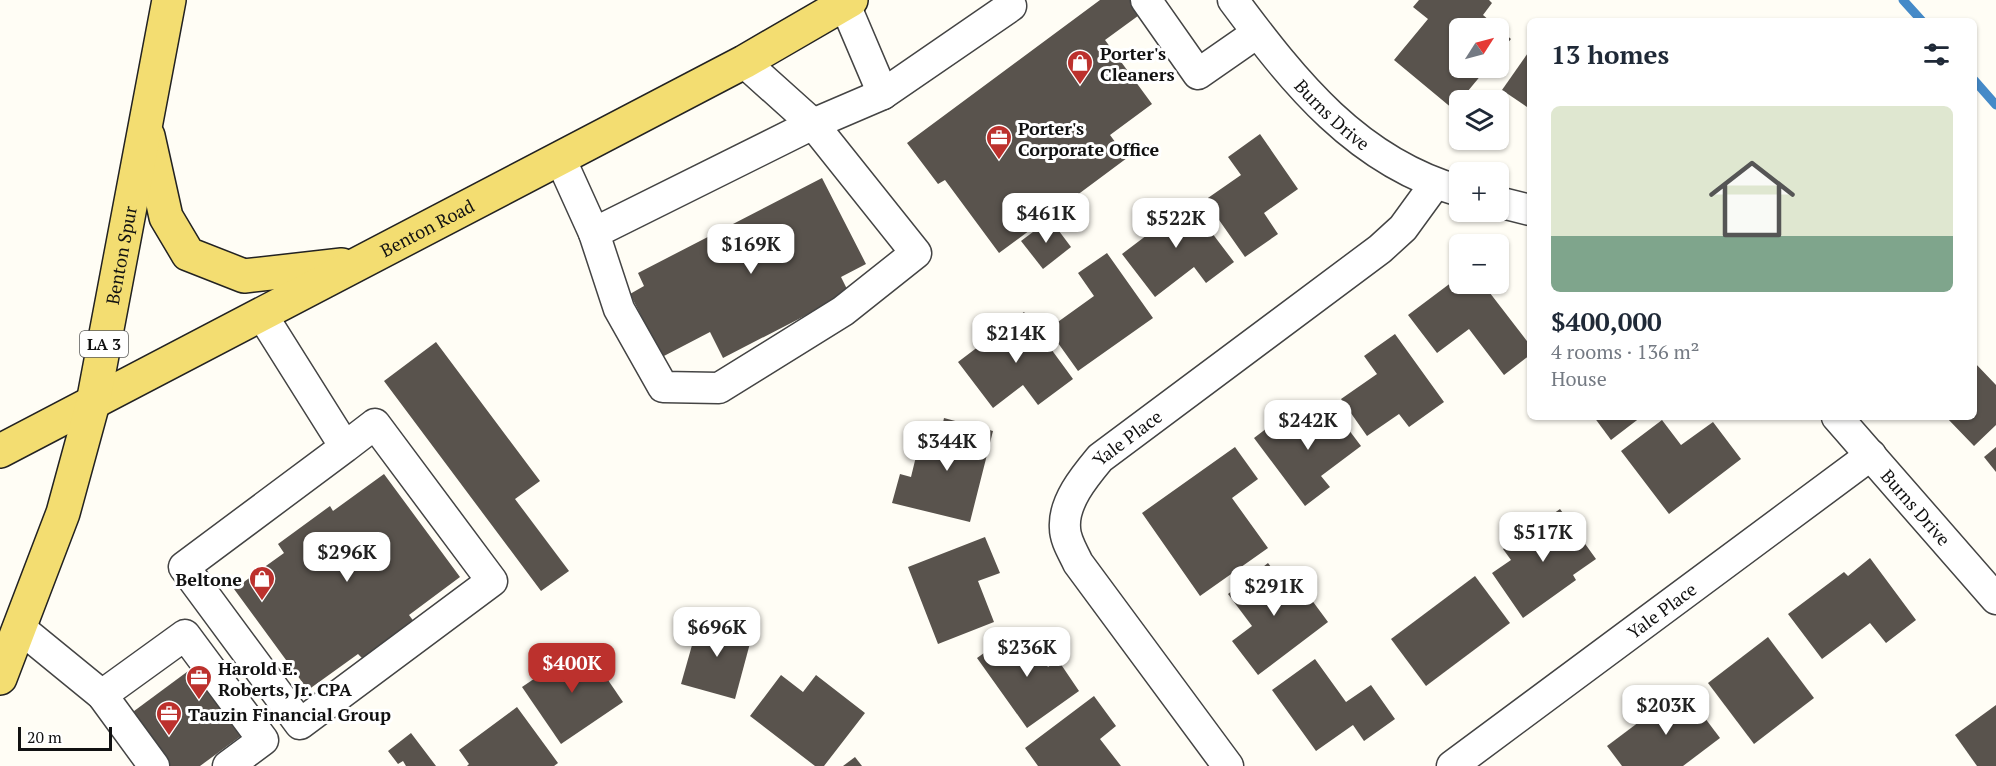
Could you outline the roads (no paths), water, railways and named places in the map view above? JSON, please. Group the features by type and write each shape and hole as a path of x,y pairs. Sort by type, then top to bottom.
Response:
{"main road":[{"name":"Benton Spur","path":"0,678 63,513 93,403 169,0"},
{"name":"Benton Road","path":"0,451 744,62 847,1"},
{"path":"145,122 166,217 188,254 244,276 359,264"}],"street":[{"path":"1146,0 1198,74 1257,33"},
{"name":"Burns Drive","path":"1233,0 1294,80 1338,125 1395,165 1447,188"},
{"path":"847,1 883,94"},
{"path":"594,233 813,124 883,94 1012,2"},
{"path":"560,158 594,233 619,309 663,387 719,388 843,311 916,253 813,124 744,62"},
{"name":"Yale Place","path":"1228,766 1078,563 1064,529 1066,514 1084,477 1100,458 1380,249 1447,188"},
{"path":"1509,205 1527,209"},
{"path":"262,315 345,447"},
{"name":"Burns Drive","path":"1840,420 1996,599"},
{"path":"375,424 492,581 300,724 184,567 345,447 375,424"},
{"name":"Yale Place","path":"1452,766 1871,455"},
{"path":"20,628 102,695 154,766"},
{"path":"102,695 185,635 263,740 228,766"}],"waterway":[{"path":"1903,0 1919,18"},
{"path":"1977,83 1996,105"}],"place":[{"name":"Porter's Cleaners","path":"1080,86"},
{"name":"Porter's Corporate Office","path":"999,161"},
{"name":"Beltone","path":"262,602"},
{"name":"Harold E. Roberts, Jr. CPA","path":"199,701"},
{"name":"Tauzin Financial Group","path":"169,737"}]}
